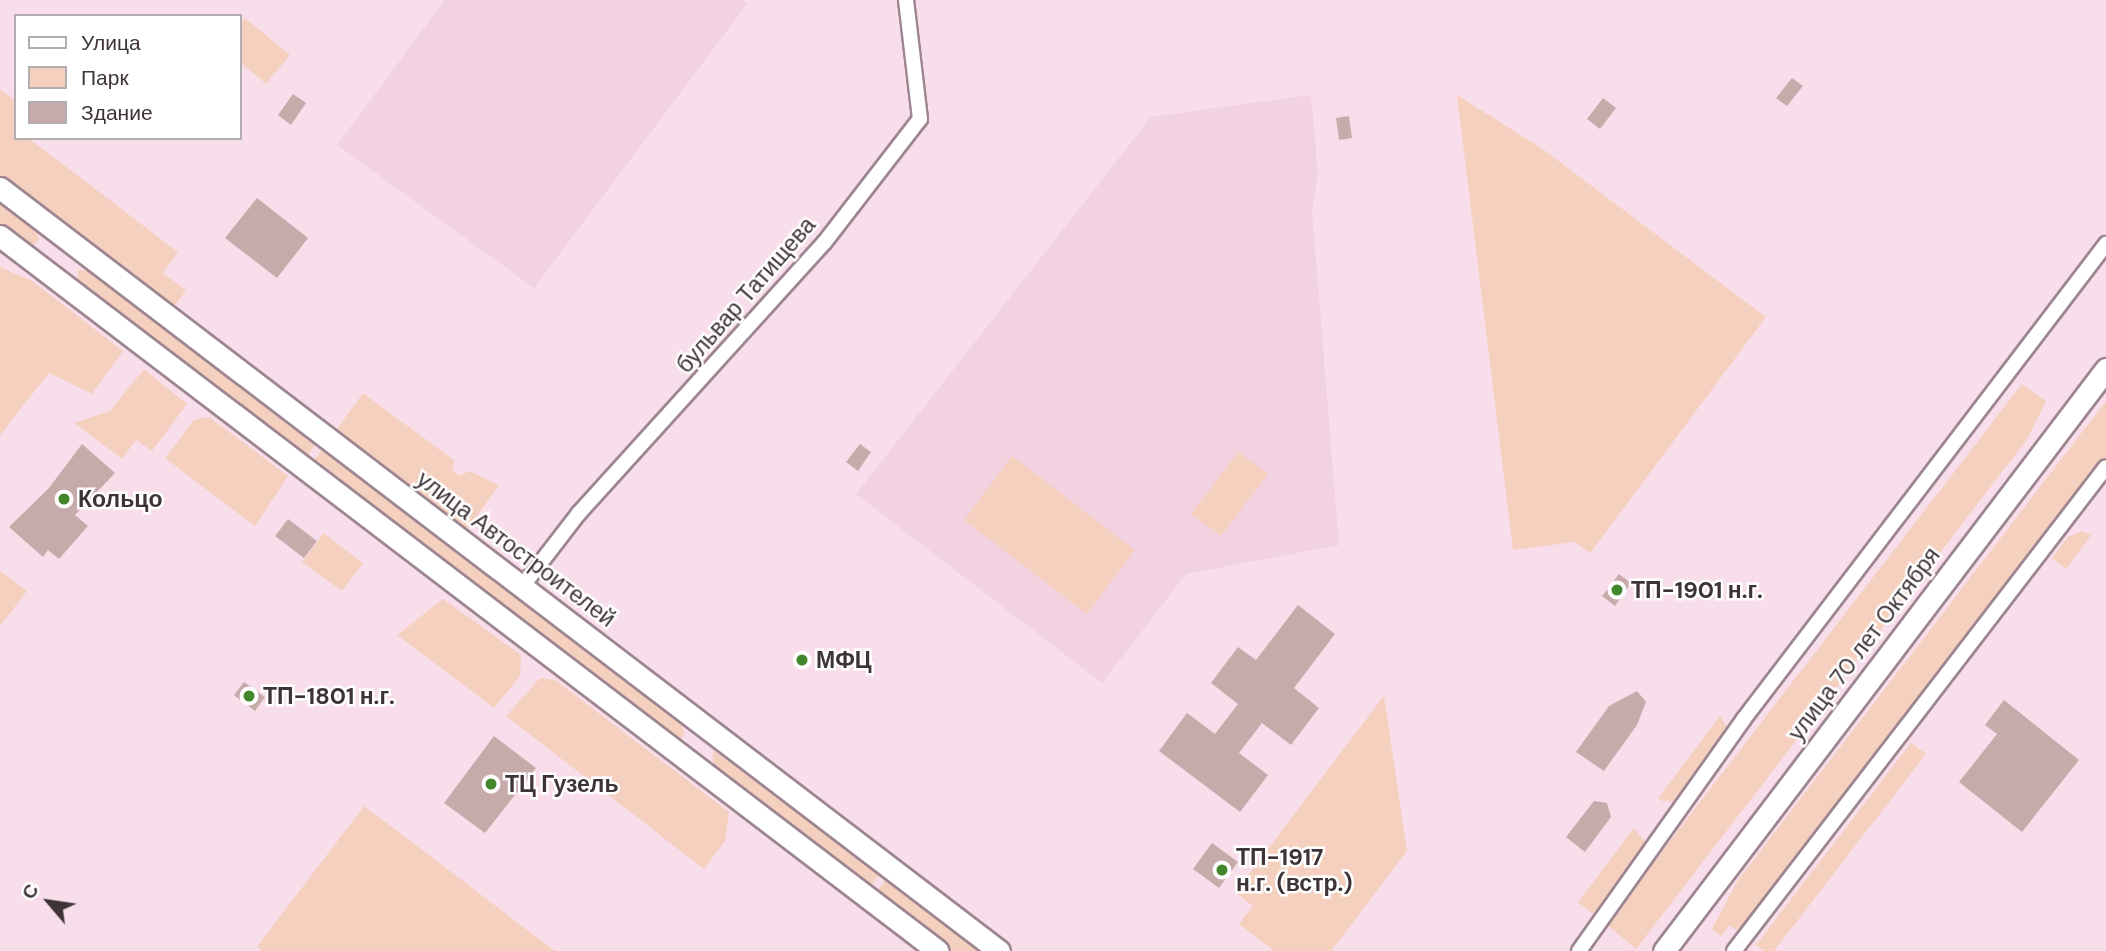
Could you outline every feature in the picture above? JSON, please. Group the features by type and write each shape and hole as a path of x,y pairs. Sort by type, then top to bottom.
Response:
{"main road":[{"name":"улица Автостроителей","path":"0,188 999,951"},
{"path":"0,236 938,951"},
{"path":"51,273 81,250"},
{"path":"0,255 51,273"},
{"name":"улица 70 лет Октября","path":"1664,951 2106,369"},
{"path":"688,760 711,731"}],"street":[{"name":"бульвар Татищева","path":"522,587 579,513 824,243 920,120 906,0"},
{"path":"1579,951 1743,720 2106,244"},
{"path":"1734,951 2106,467"}],"shaded area":[{"path":"445,0 742,0 747,4 534,288 337,145"},
{"path":"1311,95 1318,174 1312,210 1339,545 1186,574 1102,683 856,494 1151,117"}],"green space":[{"path":"245,18 290,55 266,84 242,64 242,22"},
{"path":"0,89 14,100 14,140 31,140 178,252 163,273 186,290 176,304 163,303 0,178"},
{"path":"1457,95 1544,150 1766,317 1590,553 1575,542 1513,550"},
{"path":"0,203 34,228 39,239 34,245 0,226"},
{"path":"0,267 32,281 123,351 92,394 49,373 0,435"},
{"path":"78,270 88,271 315,445 306,457 77,282"},
{"path":"144,369 187,404 152,451 136,440 122,459 74,423 110,411"},
{"path":"2022,384 2046,401 2028,438 1636,949 1606,924"},
{"path":"363,393 455,461 452,470 460,476 469,471 499,485 468,529 331,437"},
{"path":"2106,401 2106,457 1741,934 1730,925 1721,936 1712,929 1738,880"},
{"path":"209,417 288,476 255,526 165,458 194,420"},
{"path":"322,450 681,724 685,735 677,740 312,463"},
{"path":"1238,452 1268,474 1221,536 1191,514"},
{"path":"1012,456 1135,550 1087,614 964,520"},
{"path":"2082,531 2091,535 2066,569 2052,558 2068,537"},
{"path":"324,533 363,563 342,591 302,562"},
{"path":"0,571 27,591 0,626"},
{"path":"443,599 521,655 520,676 494,708 397,635"},
{"path":"540,678 555,680 729,812 725,841 704,869 506,716"},
{"path":"1384,696 1407,851 1331,951 1274,951 1239,924 1253,906 1235,892"},
{"path":"1720,716 1729,730 1676,806 1667,799 1664,802 1658,798"},
{"path":"1911,743 1926,754 1774,951 1764,951 1756,945"},
{"path":"713,750 880,873 870,887 713,767"},
{"path":"364,806 555,951 262,951 257,947"},
{"path":"1634,828 1647,844 1593,914 1578,902"},
{"path":"886,879 981,951 952,951 876,893"}],"building":[{"path":"1792,78 1803,86 1787,106 1776,98"},
{"path":"293,94 306,103 291,125 278,115"},
{"path":"1603,98 1616,108 1600,129 1587,119"},
{"path":"1349,116 1352,138 1339,140 1336,118"},
{"path":"257,198 308,238 277,278 225,238"},
{"name":"Кольцо","path":"82,444 115,473 75,515 88,526 59,559 48,550 43,557 9,527 49,488"},
{"path":"860,444 871,452 858,471 846,462"},
{"path":"288,519 317,541 304,558 275,536"},
{"name":"ТП-1901 н.г.","path":"1619,574 1631,583 1615,606 1602,596"},
{"path":"1298,605 1335,634 1294,688 1319,708 1291,745 1262,723 1239,753 1268,775 1240,812 1159,751 1187,713 1215,734 1238,704 1211,683 1238,647 1256,660"},
{"name":"ТП-1801 н.г.","path":"244,682 265,697 255,711 234,695"},
{"path":"1637,691 1646,702 1637,725 1604,771 1576,752 1609,706"},
{"path":"2004,700 2079,760 2022,832 1959,782 1997,734 1985,725"},
{"name":"ТЦ Гузель","path":"494,736 536,768 485,833 444,803"},
{"path":"1594,801 1607,803 1611,817 1585,852 1566,837"},
{"path":"1212,843 1238,862 1219,888 1193,869"}],"place":[{"name":"Кольцо","path":"64,499"},
{"name":"ТП-1901 н.г.","path":"1617,590"},
{"name":"МФЦ","path":"802,660"},
{"name":"ТП-1801 н.г.","path":"249,696"},
{"name":"ТЦ Гузель","path":"491,784"},
{"name":"ТП-1917 н.г. (встр.)","path":"1222,870"}]}
